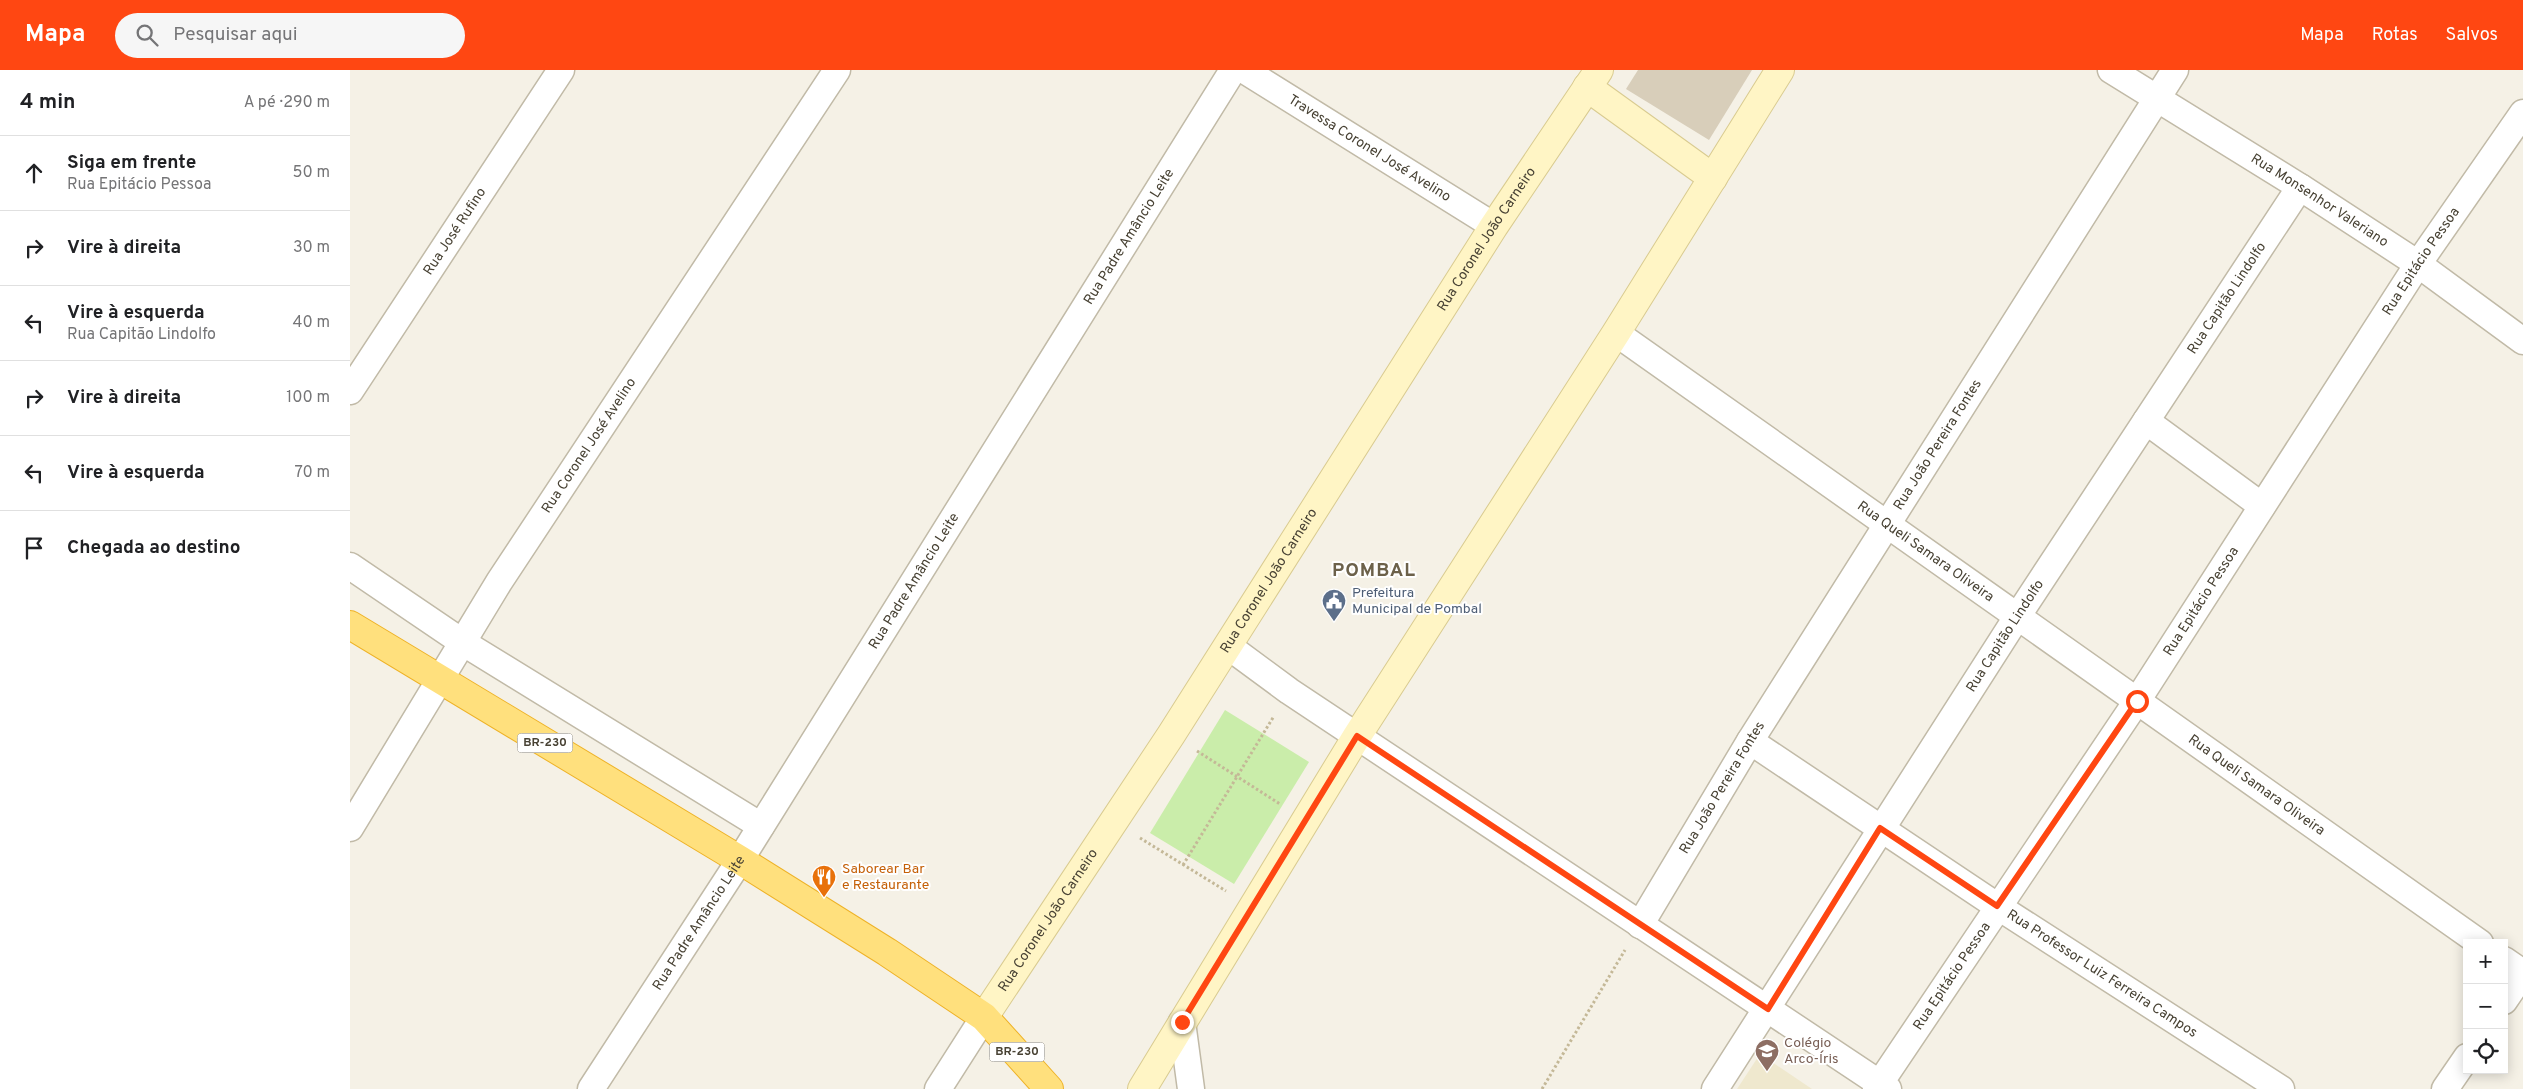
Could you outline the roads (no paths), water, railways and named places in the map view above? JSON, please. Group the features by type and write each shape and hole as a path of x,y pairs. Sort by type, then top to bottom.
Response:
{"highway":[{"name":"BR-230","path":"350,626 740,860 888,952 984,1017 1049,1089"}],"main road":[{"path":"1142,1089 1357,736 1616,334 1780,70"},
{"name":"Rua Coronel João Carneiro","path":"984,1017 1171,735 1494,226 1593,79"},
{"path":"1593,79 1713,178"}],"street":[{"name":"Rua José Rufino","path":"350,391 561,70"},
{"name":"Rua Coronel José Avelino","path":"350,828 499,582 837,70"},
{"name":"Rua Padre Amâncio Leite","path":"591,1089 740,860 1233,70"},
{"name":"Travessa Coronel José Avelino","path":"1244,70 1494,226"},
{"name":"Rua Monsenhor Valeriano","path":"2111,70 2300,187 2418,264 2523,340"},
{"name":"Rua João Pereira Fontes","path":"1640,925 1750,741 2175,70"},
{"name":"Rua Epitácio Pessoa","path":"1882,1087 1997,906 2137,701 2418,264 2523,113"},
{"name":"Rua Capitão Lindolfo","path":"1715,1089 1768,1009 1880,828 2300,187"},
{"name":"Rua Queli Samara Oliveira","path":"1616,334 2474,939"},
{"path":"2146,421 2262,506"},
{"path":"350,566 462,642 761,826"},
{"path":"1228,646 1289,691 1768,1009 1882,1087"},
{"name":"Rua Professor Luiz Ferreira Campos","path":"1750,741 1997,906 2280,1089"},
{"path":"2508,963 2523,973 2508,995"},
{"name":"Rua Coronel João Carneiro","path":"938,1089 984,1017"},
{"path":"1182,1022 1192,1089"},
{"path":"2445,1089 2463,1063"}],"place":[{"name":"Prefeitura Municipal de Pombal","path":"1334,622"},
{"name":"Saborear Bar e Restaurante","path":"824,898"},
{"name":"Colégio Arco-Íris","path":"1767,1072"}],"district":[{"name":"POMBAL","path":"1374,571"}]}
